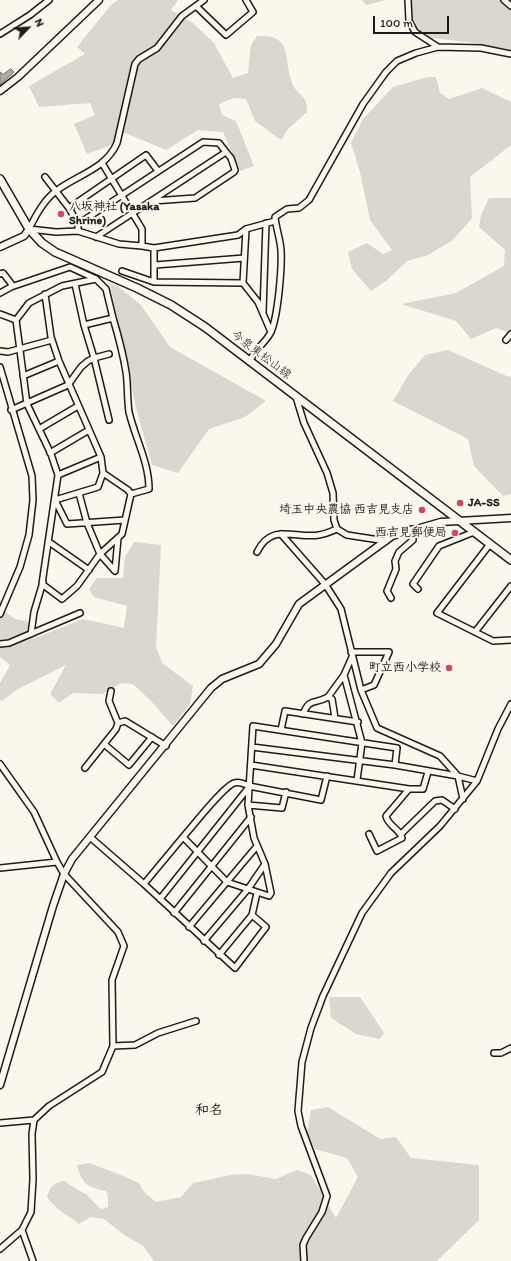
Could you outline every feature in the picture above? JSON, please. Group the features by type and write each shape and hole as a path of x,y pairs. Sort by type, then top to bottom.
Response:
{"main road":[{"name":"今泉東松山線","path":"0,178 29,229 42,243 70,258 171,305 205,327 296,394 511,560"}],"street":[{"path":"0,34 30,15 49,0"},
{"path":"0,91 18,77 100,0"},
{"path":"0,247 24,236 36,214 56,191 102,163 114,151 117,144 135,64 139,59 157,48 182,16 204,0"},
{"path":"196,6 226,35 253,12 246,0"},
{"path":"408,0 409,21 415,32 438,47"},
{"path":"504,0 511,6"},
{"path":"250,361 254,351 271,332 277,302 281,250 275,217 277,214 287,209 298,208 309,200 363,104 386,72 397,61 416,53 438,47 481,48 511,54"},
{"path":"78,224 203,142 220,143 231,158 235,170 234,172 195,198 152,201"},
{"path":"96,237 226,152"},
{"path":"69,208 146,155 158,171"},
{"path":"102,163 142,229 142,246"},
{"path":"45,177 69,208 78,224 78,231"},
{"path":"29,229 56,232 78,231 119,244 154,248 238,235 246,230 276,221"},
{"path":"263,314 266,223"},
{"path":"246,230 243,284 258,302 271,332"},
{"path":"154,248 154,282"},
{"path":"70,258 70,267"},
{"path":"155,265 244,258"},
{"path":"0,293 13,286 70,267 96,279 106,289 126,372 129,411 138,442 146,460 149,480 149,489 131,494"},
{"path":"122,271 154,282 243,284"},
{"path":"0,274 3,273 13,286"},
{"path":"30,634 34,612 43,582 58,475 50,453 26,404 16,320 29,303 45,294 62,286 96,279"},
{"path":"75,284 84,325 94,358 109,420"},
{"path":"45,294 52,340 68,385 101,457 103,473 98,487 55,500"},
{"path":"0,314 16,320"},
{"path":"84,325 113,318"},
{"path":"506,340 511,334"},
{"path":"0,351 8,352 52,340"},
{"path":"11,410 68,385 81,367 88,361 109,354"},
{"path":"23,376 59,361"},
{"path":"0,367 11,410 32,476 33,500 29,535 20,567 0,614"},
{"path":"296,394 304,423 327,473 332,493 334,520 337,529 347,535 386,540"},
{"path":"39,429 78,406"},
{"path":"50,453 89,430"},
{"path":"58,475 101,457"},
{"path":"103,473 128,490 131,494"},
{"path":"79,493 87,522 100,554 115,571 118,538"},
{"path":"43,582 42,584 62,599 77,586 100,554 122,534 131,494"},
{"path":"55,500 67,524 125,520"},
{"path":"0,1085 53,906 64,874 72,859 166,746 211,688 222,679 258,664 268,654 299,604 392,536 412,529 441,522 511,518"},
{"path":"257,552 267,538 280,534 319,535 337,529"},
{"path":"391,598 387,590 396,569 395,561 399,552 413,540 412,529"},
{"path":"418,589 414,584 438,546 474,532"},
{"path":"280,534 325,584 341,609 361,690 377,728 440,756 458,776 463,799"},
{"path":"49,542 88,570"},
{"path":"490,544 437,612 493,641 511,640"},
{"path":"475,632 511,586"},
{"path":"0,644 9,643 80,613"},
{"path":"352,654 389,652 374,685 361,690"},
{"path":"303,714 307,704 328,697 344,675 352,654"},
{"path":"344,675 358,722 362,743 356,780"},
{"path":"111,691 109,701 118,723"},
{"path":"328,697 332,699 335,718"},
{"path":"304,1261 304,1245 306,1238 322,1212 327,1196 301,1126 298,1111 302,1062 311,1028 323,996 362,913 391,873 440,826 477,781 498,729 511,704"},
{"path":"281,730 285,712 358,722"},
{"path":"85,768 118,723 125,721 166,746"},
{"path":"183,837 227,882 264,896 269,896 271,893 265,864 258,846 248,805 253,726 396,748 395,765"},
{"path":"104,744 129,765 152,737"},
{"path":"252,747 395,765 428,772 458,776 477,781"},
{"path":"0,764 34,812 64,874 118,932 124,946 112,980 114,1046 102,1072 49,1106 34,1120 0,1123"},
{"path":"251,765 409,789 423,789 428,772"},
{"path":"144,884 183,837 224,791 234,783 321,800 327,776"},
{"path":"160,899 249,786"},
{"path":"401,834 388,822 386,816 409,789"},
{"path":"248,805 282,808 286,792"},
{"path":"369,834 377,851 402,838 401,834 436,801 442,800 455,809"},
{"path":"174,913 251,817"},
{"path":"90,837 144,884 204,941 236,968 266,928 252,915"},
{"path":"189,926 258,846"},
{"path":"0,868 57,862"},
{"path":"204,941 248,889 265,864"},
{"path":"220,955 252,915 257,893"},
{"path":"114,1046 135,1045 158,1033 196,1021"},
{"path":"494,1053 500,1054 511,1048"},
{"path":"0,1249 22,1230 31,1212 33,1179 32,1134 34,1120"},
{"path":"22,1230 33,1261"}],"shaded area":[{"path":"118,0 178,0 171,10 193,23 214,43 233,78 248,73 251,45 257,36 269,36 277,39 285,50 292,83 304,98 307,106 307,112 288,129 281,140 255,121 246,99 234,98 219,104 222,115 236,121 254,166 240,171 223,132 198,130 166,150 125,133 109,146 87,154 74,124 95,115 90,103 39,107 29,86 85,54 77,47 111,5"},
{"path":"362,0 386,0 366,5"},
{"path":"404,0 511,0 511,51 475,43 432,38 413,29"},
{"path":"11,69 14,72 0,85 0,72 3,74"},
{"path":"428,77 436,77 440,93 449,99 482,88 511,102 511,145 470,177 472,218 453,240 428,255 407,261 386,281 371,291 352,269 348,252 367,243 383,254 392,250 370,220 360,172 351,143 363,119 393,87"},
{"path":"489,198 511,198 511,333 496,328 471,339 456,321 401,304 456,293 504,266 505,250 479,227 481,215"},
{"path":"110,284 116,285 141,305 170,347 266,401 245,417 209,429 178,473 152,465 136,408"},
{"path":"448,350 509,377 511,375 511,494 503,496 474,466 468,439 393,401 409,374 425,355"},
{"path":"134,542 161,545 156,647 162,663 193,686 190,704 173,726 151,701 133,684 121,683 102,694 73,693 59,703 50,694 66,665 16,690 2,701 0,700 0,683 10,665 0,657 0,608 15,619 27,621 33,639 83,619 124,628 127,606 94,597 89,589 97,578 123,578 125,557"},
{"path":"329,997 360,997 384,1033 380,1039 356,1034 331,1018"},
{"path":"328,1107 380,1139 396,1137 411,1158 479,1165 479,1220 437,1261 154,1261 143,1246 123,1234 104,1219 91,1217 79,1224 58,1208 47,1197 49,1190 53,1186 65,1181 72,1187 86,1194 101,1209 108,1207 108,1197 106,1191 90,1186 81,1177 77,1165 89,1163 139,1183 144,1192 156,1202 181,1197 193,1183 231,1175 247,1174 276,1179 297,1170 311,1175 336,1218 358,1177 347,1158 315,1149 307,1133 311,1110"}],"place":[{"name":"八坂神社 (Yasaka Shrine)","path":"61,214"},
{"name":"JA-SS","path":"460,503"},
{"name":"埼玉中央農協 西吉見支店","path":"422,510"},
{"name":"西吉見郵便局","path":"455,533"},
{"name":"町立西小学校","path":"449,668"}],"district":[{"name":"和名","path":"209,1110"}]}
